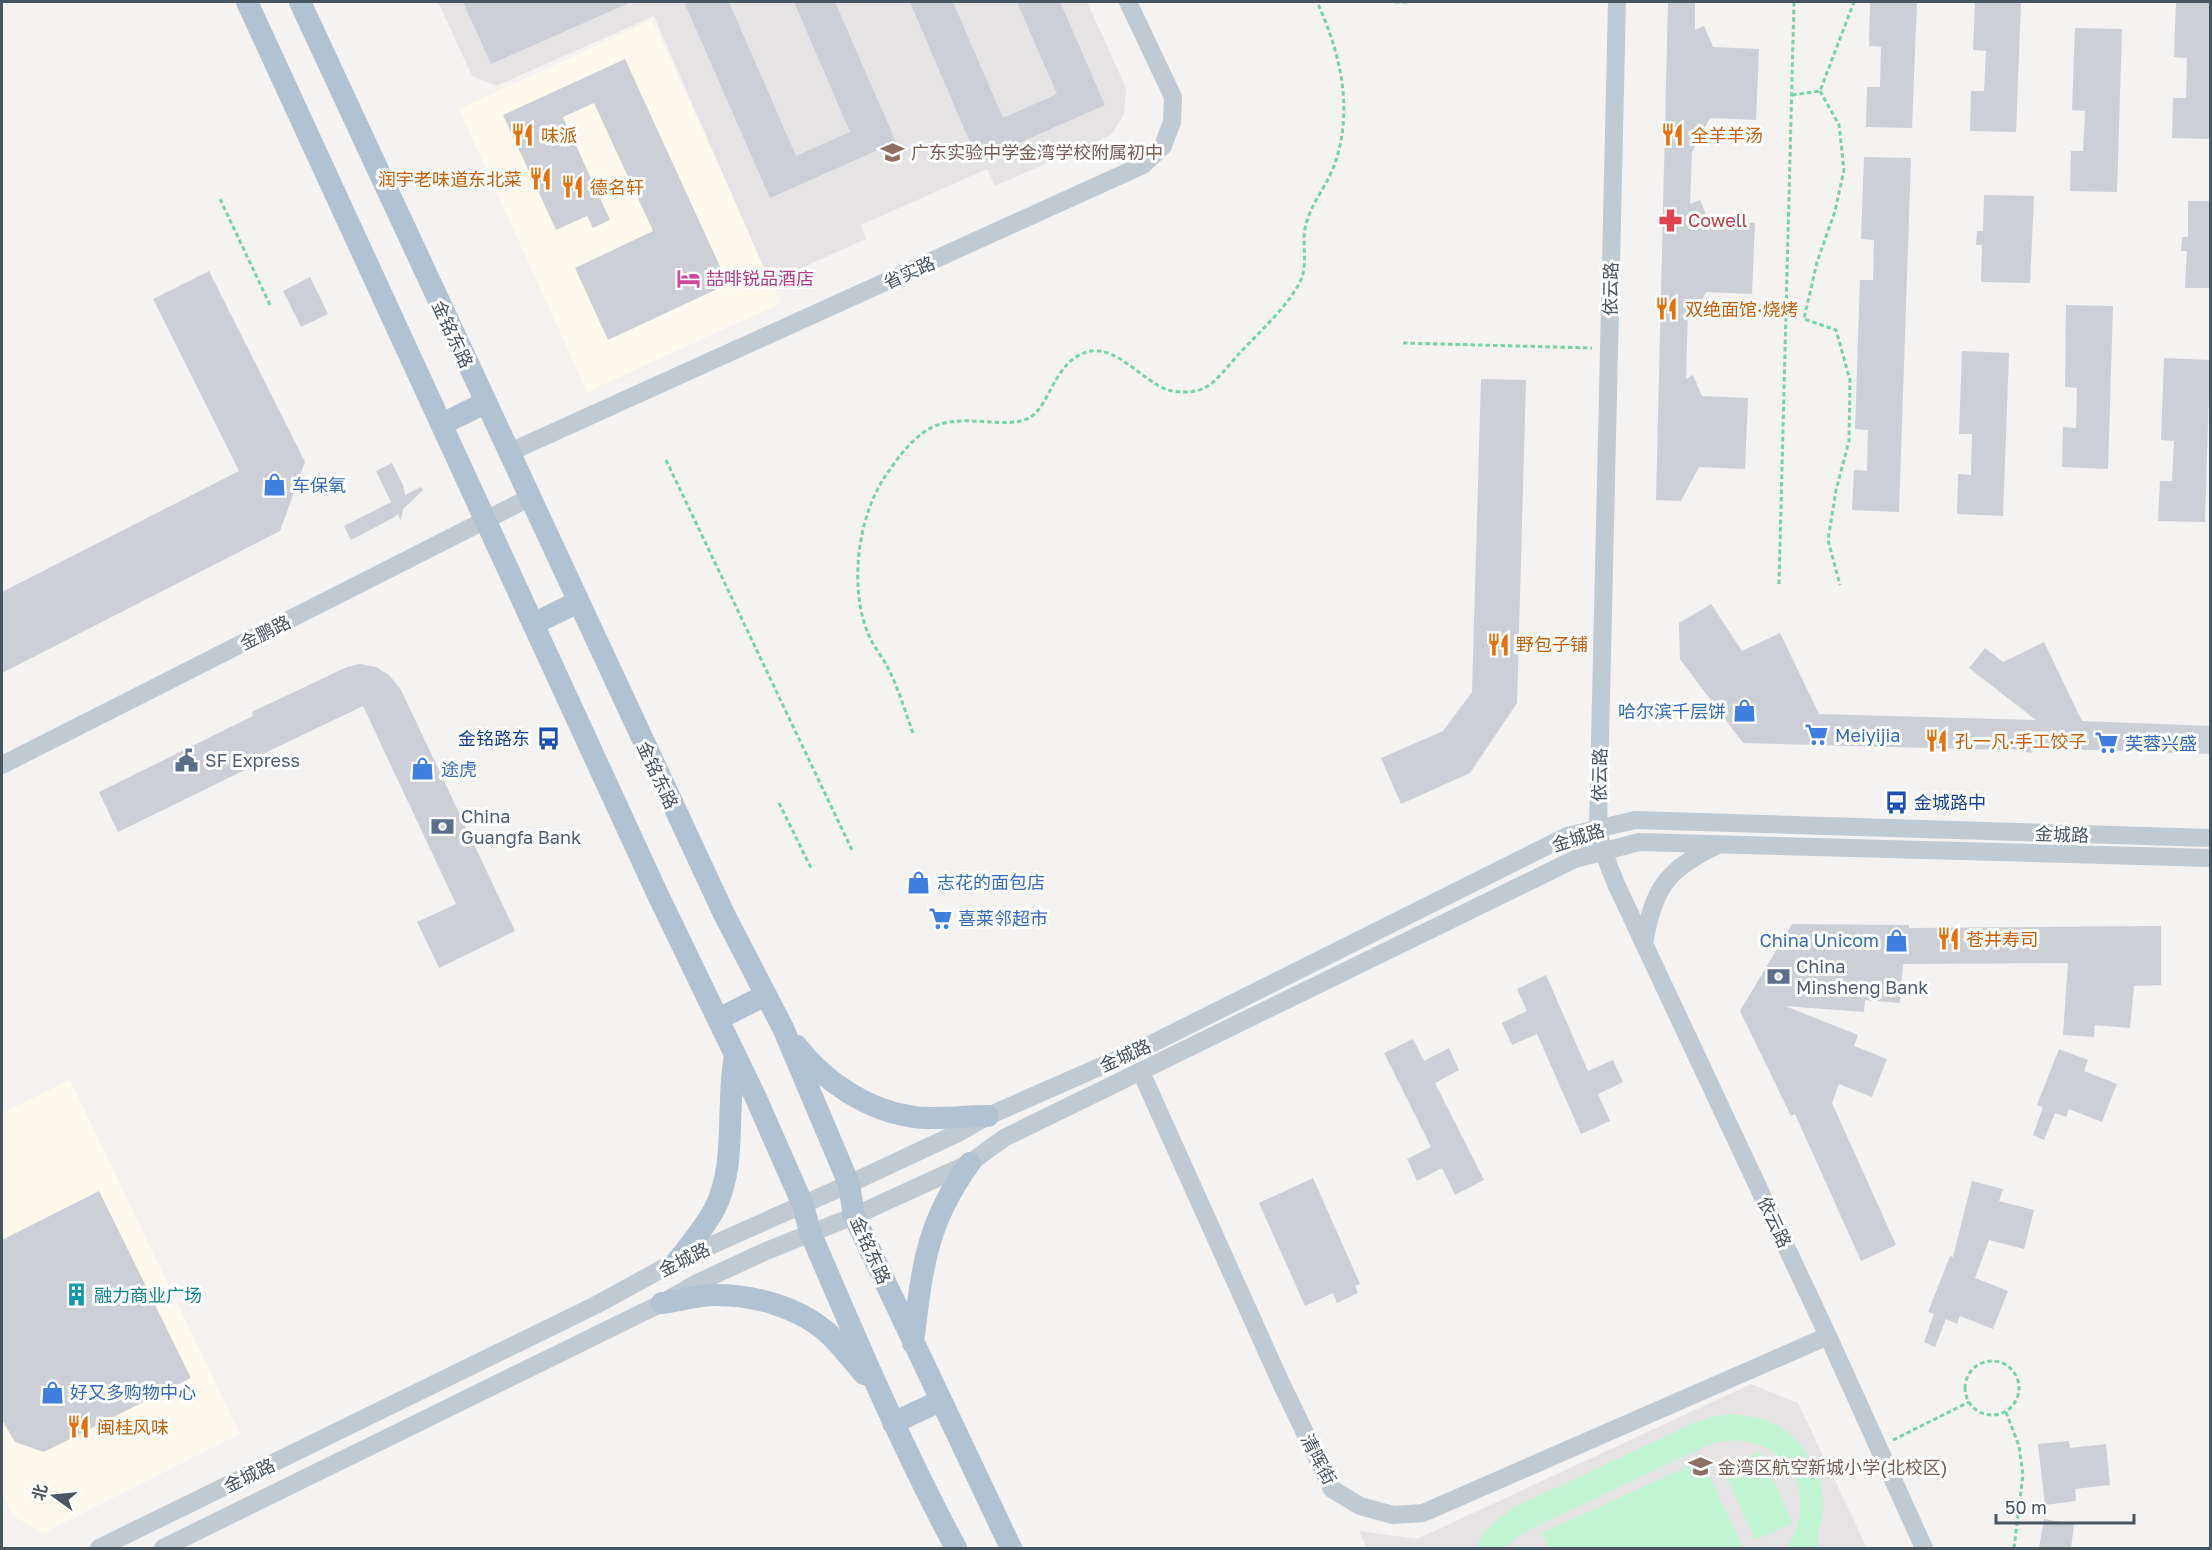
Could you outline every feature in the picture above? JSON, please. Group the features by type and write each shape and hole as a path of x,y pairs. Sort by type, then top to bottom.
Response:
{"main road":[{"path":"247,2 657,893 735,1052 803,1205 810,1232 878,1391 921,1483 956,1548"},
{"name":"金铭东路","path":"300,2 724,914 783,1028 849,1184 854,1216 1011,1548"},
{"path":"442,424 485,403"},
{"path":"533,624 578,602"},
{"path":"718,1019 766,996"},
{"path":"783,1028 806,1059 825,1077 854,1096 884,1109 914,1117 988,1116"},
{"path":"678,1260 715,1210 725,1182 731,1144 730,1099 735,1052"},
{"path":"913,1343 922,1270 931,1234 941,1208 970,1163"},
{"path":"662,1304 712,1295 753,1299 784,1307 808,1319 830,1335 878,1391"},
{"path":"893,1423 940,1401"}],"street":[{"name":"省实路","path":"508,453 1143,165 1163,146 1172,122 1173,98 1128,2"},
{"name":"依云路","path":"1617,2 1598,829 1603,851 1644,944 1828,1336 1924,1548"},
{"name":"金鹏路","path":"2,765 529,498"},
{"name":"金城路","path":"99,1548 588,1309 678,1260 849,1184 958,1133 988,1116 1144,1047 1567,836 1635,820 2211,838"},
{"name":"金城路","path":"163,1548 662,1304 697,1283 810,1232 854,1216 970,1163 1004,1138 1575,859 1639,842 2211,858"},
{"path":"1644,944 1649,915 1662,886 1675,870 1691,858 1718,845"},
{"name":"清晖街","path":"1141,1072 1281,1383 1332,1489 1360,1506 1393,1515 1423,1513 1828,1336"}],"path":[{"path":"913,733 888,668 869,637 859,598 858,556 865,520 877,489 911,444 928,430 955,421 1012,422 1029,418 1038,410 1060,372 1073,360 1090,351 1103,352 1116,357 1168,390 1186,392 1204,388 1215,380 1264,327 1301,280 1305,266 1306,223 1333,169 1343,136 1344,95 1337,53 1317,2"},
{"path":"1395,2 1410,2"},
{"path":"1779,584 1794,2"},
{"path":"1820,91 1854,2"},
{"path":"1792,95 1820,91"},
{"path":"1820,91 1839,125 1844,170 1835,211 1817,262 1804,319 1836,330 1850,380 1850,441 1836,490 1828,540 1840,585"},
{"path":"220,200 270,305"},
{"path":"1403,343 1609,349"},
{"path":"666,460 852,850"},
{"path":"779,803 812,870"},
{"path":"1991,1361 2000,1362 2015,1373 2018,1381 2017,1398 2006,1412 1998,1415 1981,1413 1969,1402 1966,1384 1968,1375 1974,1368 1991,1361"},
{"path":"1879,1448 1969,1402"},
{"path":"2006,1412 2019,1446 2023,1475 2014,1548"}],"shaded area":[{"name":"广东实验中学金湾学校附属初中","path":"438,2 1087,2 1126,88 1124,114 1111,135 995,186 987,169 861,225 866,239 770,282 654,16 496,86 472,76"},
{"path":"652,20 781,303 587,392 459,109"},
{"path":"70,1080 240,1434 43,1533 13,1516 2,1492 2,1113"},
{"name":"金湾区航空新城小学(北校区)","path":"1751,1384 1798,1403 1867,1548 1367,1548 1359,1531 1417,1539"}],"green space":[{"path":"1731,1414 1768,1421 1781,1428 1792,1436 1810,1458 1821,1485 1823,1499 1823,1513 1818,1534 1820,1548 1786,1548 1797,1525 1800,1503 1797,1483 1787,1465 1772,1451 1753,1443 1731,1441 1706,1446 1530,1529 1505,1548 1475,1548 1493,1524 1517,1506 1696,1422"},
{"path":"1760,1451 1793,1523 1755,1540 1723,1469"},
{"path":"1702,1460 1743,1548 1549,1548 1542,1533"}],"building":[{"path":"463,2 631,2 491,64"},
{"path":"684,2 729,2 796,156 850,132 794,2 835,2 896,142 770,198"},
{"path":"910,2 953,2 1003,118 1057,94 1017,2 1060,2 1105,105 978,161"},
{"path":"1668,2 1695,2 1695,30 1704,26 1713,47 1759,49 1756,120 1710,118 1692,152 1690,204 1700,200 1709,221 1755,223 1752,294 1706,292 1695,312 1688,308 1686,379 1693,375 1702,396 1748,398 1745,469 1699,467 1681,501 1656,500"},
{"path":"1870,2 1917,2 1912,128 1866,127 1867,87 1880,87 1881,47 1869,46"},
{"path":"1975,2 2021,2 2016,132 1970,131 1971,91 1984,91 1986,51 1973,50"},
{"path":"2176,2 2211,2 2211,139 2172,138 2173,98 2186,98 2187,58 2174,57"},
{"path":"2075,28 2122,29 2117,192 2070,191 2071,151 2083,151 2085,111 2072,110"},
{"path":"625,59 728,284 608,340 575,268 653,231 594,103 563,117 610,220 593,228 587,216 556,230 503,115"},
{"path":"1864,157 1911,158 1899,512 1852,510 1854,470 1867,471 1868,430 1855,429 1860,280 1873,280 1874,240 1861,239"},
{"path":"1984,195 2034,196 2030,283 1981,282 1982,245 1976,245 1977,231 1983,231"},
{"path":"2188,201 2211,201 2211,288 2185,288 2187,251 2181,251 2182,237 2188,237"},
{"path":"209,271 305,462 280,531 2,673 2,592 239,471 153,299"},
{"path":"310,277 328,314 301,327 283,291"},
{"path":"2066,305 2113,306 2108,469 2062,467 2063,427 2076,428 2077,388 2065,387"},
{"path":"1962,351 2009,353 2003,516 1957,514 1958,474 1971,475 1972,434 1959,434"},
{"path":"2164,358 2210,360 2205,522 2158,521 2160,481 2172,481 2174,441 2161,440"},
{"path":"1481,379 1526,380 1517,703 1470,773 1401,804 1381,758 1443,731 1472,692"},
{"path":"392,463 403,485 405,495 421,487 423,490 403,509 401,521 398,514 351,540 344,526 391,502 376,471"},
{"path":"1711,604 1742,651 1780,633 1819,714 2036,720 1969,668 1985,648 2003,662 2044,642 2082,721 2211,726 2211,754 2032,748 2031,753 2006,748 2006,750 1743,743 1680,659 1679,623"},
{"path":"360,664 376,667 390,676 401,690 515,931 439,968 417,922 456,904 363,706 248,761 251,767 118,832 99,792 253,716 252,712 347,667"},
{"path":"1792,924 1909,925 1909,928 2161,926 2161,985 2134,986 2130,1028 2095,1025 2094,1037 2063,1035 2068,963 1903,964 1900,1003 1865,1000 1864,1012 1785,1006 1858,1035 1854,1046 1887,1059 1872,1097 1839,1084 1832,1103 1896,1245 1861,1261 1795,1114 1791,1116 1740,1011"},
{"path":"1546,975 1588,1071 1613,1060 1623,1082 1598,1094 1610,1121 1581,1134 1537,1034 1512,1045 1502,1023 1527,1011 1517,989"},
{"path":"1413,1039 1424,1061 1449,1048 1459,1070 1435,1083 1484,1180 1455,1195 1442,1168 1417,1181 1407,1159 1431,1147 1384,1053"},
{"path":"2059,1049 2088,1060 2084,1071 2117,1084 2102,1122 2069,1109 2066,1117 2055,1113 2044,1140 2033,1135 2043,1107 2037,1105"},
{"path":"1313,1178 1360,1284 1355,1286 1358,1293 1337,1303 1333,1293 1305,1306 1259,1203"},
{"path":"1972,1181 2003,1189 1999,1201 2034,1210 2024,1249 1989,1240 1975,1278 2008,1291 1993,1329 1960,1316 1957,1324 1946,1319 1935,1347 1924,1342 1934,1314 1928,1312 1950,1256 1953,1257"},
{"name":"融力商业广场","path":"99,1191 191,1378 44,1452 15,1442 2,1420 2,1240"},
{"path":"2069,1441 2070,1448 2106,1444 2110,1485 2075,1489 2076,1501 2045,1505 2038,1444"},
{"path":"2044,1519 2074,1524 2071,1548 2039,1548"}],"place":[{"name":"味派","path":"523,135"},
{"name":"全羊羊汤","path":"1673,135"},
{"name":"广东实验中学金湾学校附属初中","path":"893,152"},
{"name":"润宇老味道东北菜","path":"540,179"},
{"name":"德名轩","path":"572,187"},
{"name":"Cowell","path":"1670,220"},
{"name":"喆啡锐品酒店","path":"688,278"},
{"name":"双绝面馆·烧烤","path":"1667,309"},
{"name":"车保氧","path":"274,485"},
{"name":"野包子铺","path":"1498,644"},
{"name":"哈尔滨千层饼","path":"1744,711"},
{"name":"Meiyijia","path":"1817,735"},
{"name":"金铭路东","path":"548,738"},
{"name":"孔一凡·手工饺子","path":"1937,741"},
{"name":"芙蓉兴盛","path":"2107,743"},
{"name":"SF Express","path":"187,760"},
{"name":"途虎","path":"423,769"},
{"name":"金城路中","path":"1896,802"},
{"name":"China Guangfa Bank","path":"443,826"},
{"name":"志花的面包店","path":"919,882"},
{"name":"喜莱邻超市","path":"940,918"},
{"name":"苍井寿司","path":"1948,939"},
{"name":"China Unicom","path":"1897,940"},
{"name":"China Minsheng Bank","path":"1778,976"},
{"name":"融力商业广场","path":"76,1295"},
{"name":"好又多购物中心","path":"52,1392"},
{"name":"闽桂风味","path":"79,1427"},
{"name":"金湾区航空新城小学(北校区)","path":"1700,1467"}]}
